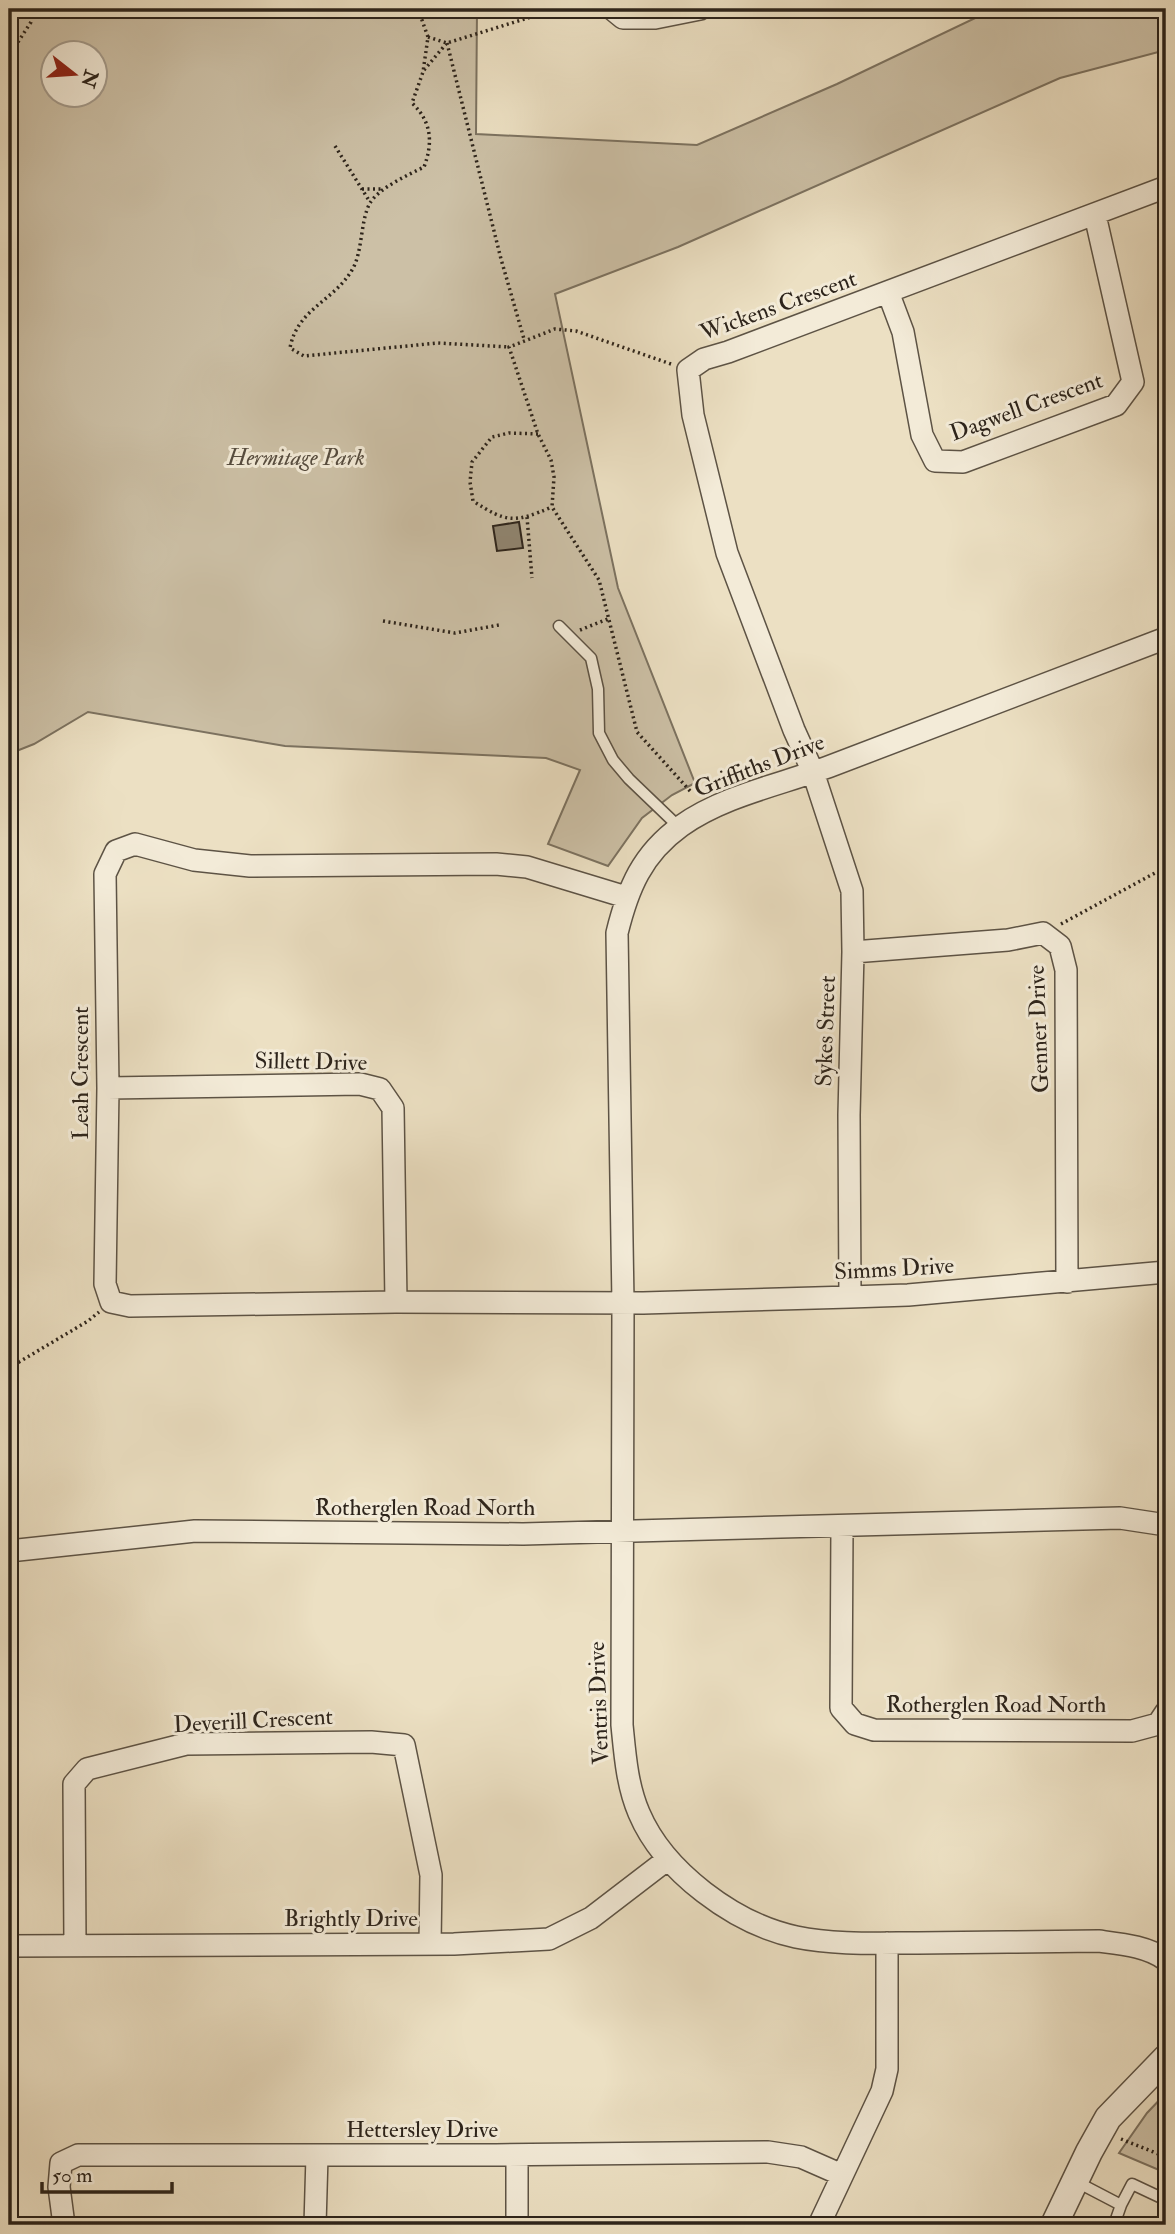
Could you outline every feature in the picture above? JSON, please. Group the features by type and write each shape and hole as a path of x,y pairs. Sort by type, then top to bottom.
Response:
{"street":[{"path":"612,9 623,18 655,18 700,9"},
{"name":"Wickens Crescent","path":"813,772 793,730 727,553 693,415 688,370 704,359 1166,187"},
{"name":"Dagwell Crescent","path":"888,292 903,332 922,435 935,461 963,462 1116,405 1133,382 1095,215"},
{"name":"Griffiths Drive","path":"623,1303 617,933 626,897 646,859 679,827 709,808 813,772 1166,638"},
{"name":"Sykes Street","path":"813,772 852,891 849,1297"},
{"name":"Leah Crescent","path":"111,1301 105,1284 108,1088 105,874 116,851 135,844 194,860 250,866 496,864 527,867 626,897"},
{"name":"Genner Drive","path":"853,952 1008,940 1043,933 1060,946 1066,970 1067,1282"},
{"name":"Sillett Drive","path":"108,1088 360,1084 380,1089 394,1108 396,1301"},
{"name":"Simms Drive","path":"623,1303 908,1295 1166,1272"},
{"path":"111,1301 130,1306 396,1301 623,1303"},
{"name":"Ventris Drive","path":"623,1303 622,1725 627,1774 639,1814 668,1859 702,1891 725,1908 754,1924 797,1937 887,1943 1098,1941 1130,1945 1158,1954 1166,1960"},
{"name":"Rotherglen Road North","path":"9,1551 195,1531 523,1534 1120,1518 1166,1525"},
{"name":"Rotherglen Road North","path":"842,1526 841,1708 855,1724 874,1730 1132,1731 1158,1724 1166,1712"},
{"name":"Deverill Crescent","path":"75,1945 74,1784 87,1769 186,1744 371,1742 404,1745 431,1875 430,1944"},
{"name":"Brightly Drive","path":"9,1946 430,1944 549,1939 591,1918 668,1859"},
{"path":"819,2225 882,2091 887,2069 887,1943"},
{"path":"1054,2225 1108,2118 1166,2059"},
{"name":"Hettersley Drive","path":"64,2225 59,2187 61,2163 78,2155 768,2152 801,2158 842,2175"},
{"path":"517,2155 517,2225"},
{"path":"315,2225 317,2156"}],"lane":[{"path":"559,626 591,658 598,689 599,733 612,760 679,827"},
{"path":"1075,2181 1121,2205"},
{"path":"1114,2225 1132,2184 1166,2200"}],"path":[{"path":"9,56 31,22 34,9"},
{"path":"418,9 428,37 423,72 412,103 424,114 431,148 424,167 386,189 370,202 353,270 324,301 308,313 293,333 290,348 304,356 438,343 509,347 555,329 576,331 688,370"},
{"path":"423,72 447,43 557,9"},
{"path":"428,37 447,43"},
{"path":"447,43 501,259 524,339"},
{"path":"335,146 370,202"},
{"path":"362,189 386,189"},
{"path":"509,347 538,435 551,460 554,477 552,508 599,580 638,732 691,792"},
{"path":"538,435 509,433 492,437 472,461 470,482 473,501 496,516 527,517 552,508"},
{"path":"527,517 531,578"},
{"path":"568,635 608,618"},
{"path":"383,621 456,633 499,625"},
{"path":"1043,933 1166,867"},
{"path":"9,1368 88,1321 111,1301"},
{"path":"1121,2139 1166,2157"}],"green space":[{"name":"Hermitage Park","path":"9,9 477,9 476,134 697,145 837,84 994,9 1166,9 1166,50 1060,78 678,247 555,294 618,588 695,783 672,795 642,818 608,866 548,844 580,770 546,758 285,746 88,712 34,744 9,754"},
{"path":"1166,2093 1166,2173 1119,2153 1147,2113"}],"building":[{"path":"519,522 523,548 497,551 493,526"}]}
